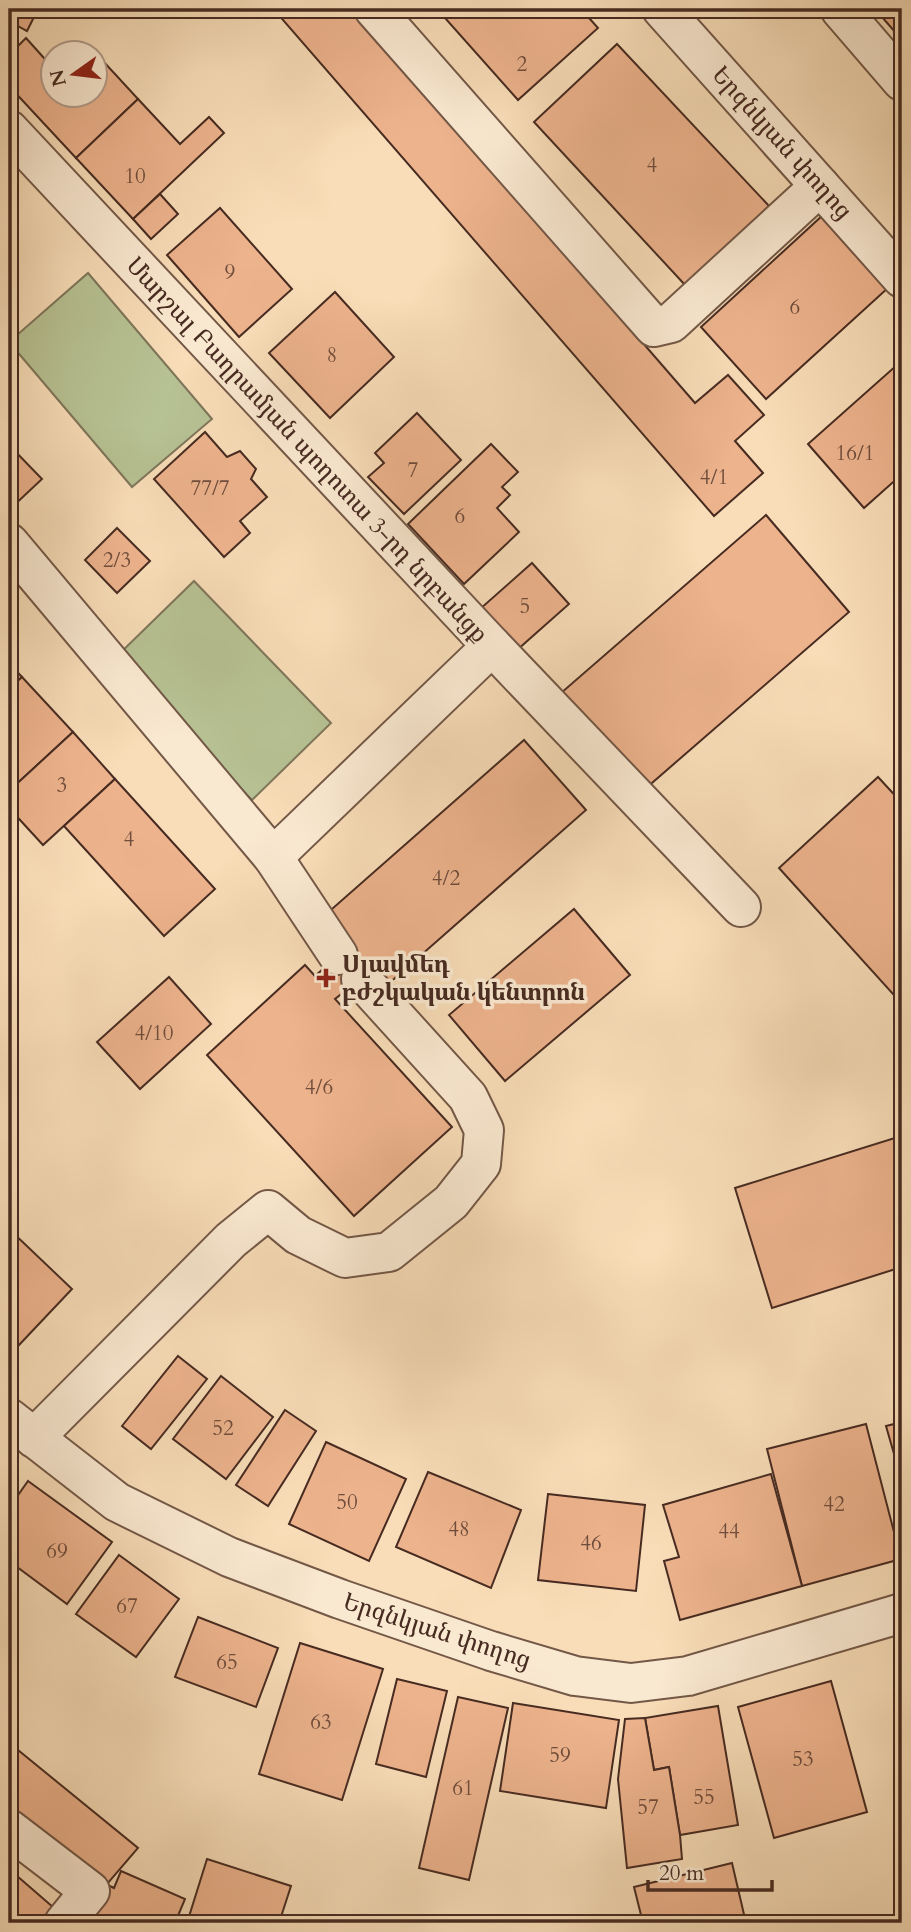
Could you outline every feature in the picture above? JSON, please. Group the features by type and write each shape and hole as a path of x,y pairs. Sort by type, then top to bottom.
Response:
{"street":[{"path":"374,9 654,327 671,323 820,186"},
{"name":"Երզնկյան փողոց","path":"662,9 902,278"},
{"path":"839,9 902,81"},
{"name":"Մարշալ Բաղրամյան պողոտա 3-րդ նրբանցք","path":"9,130 492,646 274,857"},
{"path":"9,543 274,857 350,967 468,1097 484,1130 481,1164 451,1202 389,1252 345,1258 298,1235 268,1210 21,1428"},
{"path":"492,646 741,907"},
{"name":"Երզնկյան փողոց","path":"21,1428 117,1502 229,1557 340,1600 478,1647 575,1676 631,1683 688,1676 902,1613"},
{"path":"9,1829 90,1891 64,1923"}],"green space":[{"path":"88,273 212,419 132,487 9,342"},
{"path":"194,581 331,723 252,800 115,658"}],"building":[{"path":"9,9 38,9 27,31 9,21"},
{"path":"280,9 353,9 695,403 728,375 764,415 735,441 763,473 714,516 276,12"},
{"path":"437,9 581,9 598,28 518,100"},
{"path":"875,9 902,9 902,40"},
{"path":"26,38 38,51 38,108 108,108 108,66 138,99 76,158 9,86 9,55"},
{"path":"617,44 770,207 686,286 534,122"},
{"path":"138,99 180,144 209,117 224,133 133,219 76,158"},
{"path":"160,194 178,214 151,239 133,219"},
{"path":"220,208 292,289 239,337 167,255"},
{"path":"823,215 889,287 766,399 701,327"},
{"path":"335,292 394,357 330,418 269,353"},
{"path":"898,364 902,368 902,476 864,508 808,444"},
{"path":"417,413 461,460 404,514 368,477 384,463 375,453"},
{"path":"205,432 227,457 240,451 256,469 251,479 267,497 240,521 250,533 224,557 154,479"},
{"path":"491,444 518,472 502,487 510,495 497,508 519,532 464,584 408,524"},
{"path":"9,445 42,479 9,510"},
{"path":"766,515 849,612 645,789 561,693"},
{"path":"117,528 150,561 117,593 85,560"},
{"path":"532,563 569,604 517,650 480,609"},
{"path":"9,663 22,677 9,689"},
{"path":"22,677 73,732 9,791 9,689"},
{"path":"73,732 115,779 43,845 9,808 9,791"},
{"name":"Սլավմեդ բժշկական կենտրոն","path":"524,740 586,810 386,986 361,979 335,999 452,1127 354,1216 207,1055 305,965 315,976 350,945 324,916"},
{"path":"878,777 902,803 902,1004 779,868"},
{"path":"115,779 215,889 164,936 64,826"},
{"path":"574,909 630,975 505,1081 449,1015"},
{"path":"169,977 211,1024 140,1089 97,1042"},
{"path":"898,1137 902,1150 902,1267 772,1308 735,1188"},
{"path":"9,1229 72,1289 19,1345 9,1336"},
{"path":"178,1356 207,1379 151,1449 122,1426"},
{"path":"221,1376 273,1417 226,1479 173,1439"},
{"path":"285,1410 316,1431 268,1506 236,1485"},
{"path":"902,1422 902,1482 886,1426"},
{"path":"866,1424 901,1559 802,1586 767,1449"},
{"path":"326,1442 406,1479 369,1561 289,1524"},
{"path":"428,1472 521,1510 491,1588 396,1547"},
{"path":"771,1474 802,1586 680,1620 664,1561 679,1557 663,1505"},
{"path":"28,1481 112,1542 67,1604 9,1561 9,1508"},
{"path":"548,1494 645,1505 636,1591 538,1580"},
{"path":"119,1555 179,1599 136,1657 76,1614"},
{"path":"198,1617 278,1648 256,1707 175,1677"},
{"path":"300,1643 383,1669 342,1800 259,1774"},
{"path":"397,1679 447,1691 426,1777 376,1764"},
{"path":"902,1680 902,1709 895,1682"},
{"path":"831,1681 867,1812 774,1838 738,1707"},
{"path":"458,1697 508,1708 469,1880 419,1868"},
{"path":"513,1703 619,1720 606,1808 500,1791"},
{"path":"718,1706 738,1825 680,1835 669,1767 654,1770 645,1718"},
{"path":"645,1718 654,1770 669,1767 682,1859 627,1868 618,1779 625,1719"},
{"path":"18,1750 138,1848 108,1883 9,1806 9,1762"},
{"path":"207,1859 291,1886 279,1923 187,1923"},
{"path":"732,1863 746,1923 643,1923 634,1887"},
{"path":"9,1869 61,1914 52,1923 9,1923"},
{"path":"121,1871 185,1899 175,1923 86,1923 104,1883 114,1888"},
{"path":"366,1915 405,1923 365,1923"}],"place":[{"name":"Սլավմեդ բժշկական կենտրոն","path":"326,978"}]}
